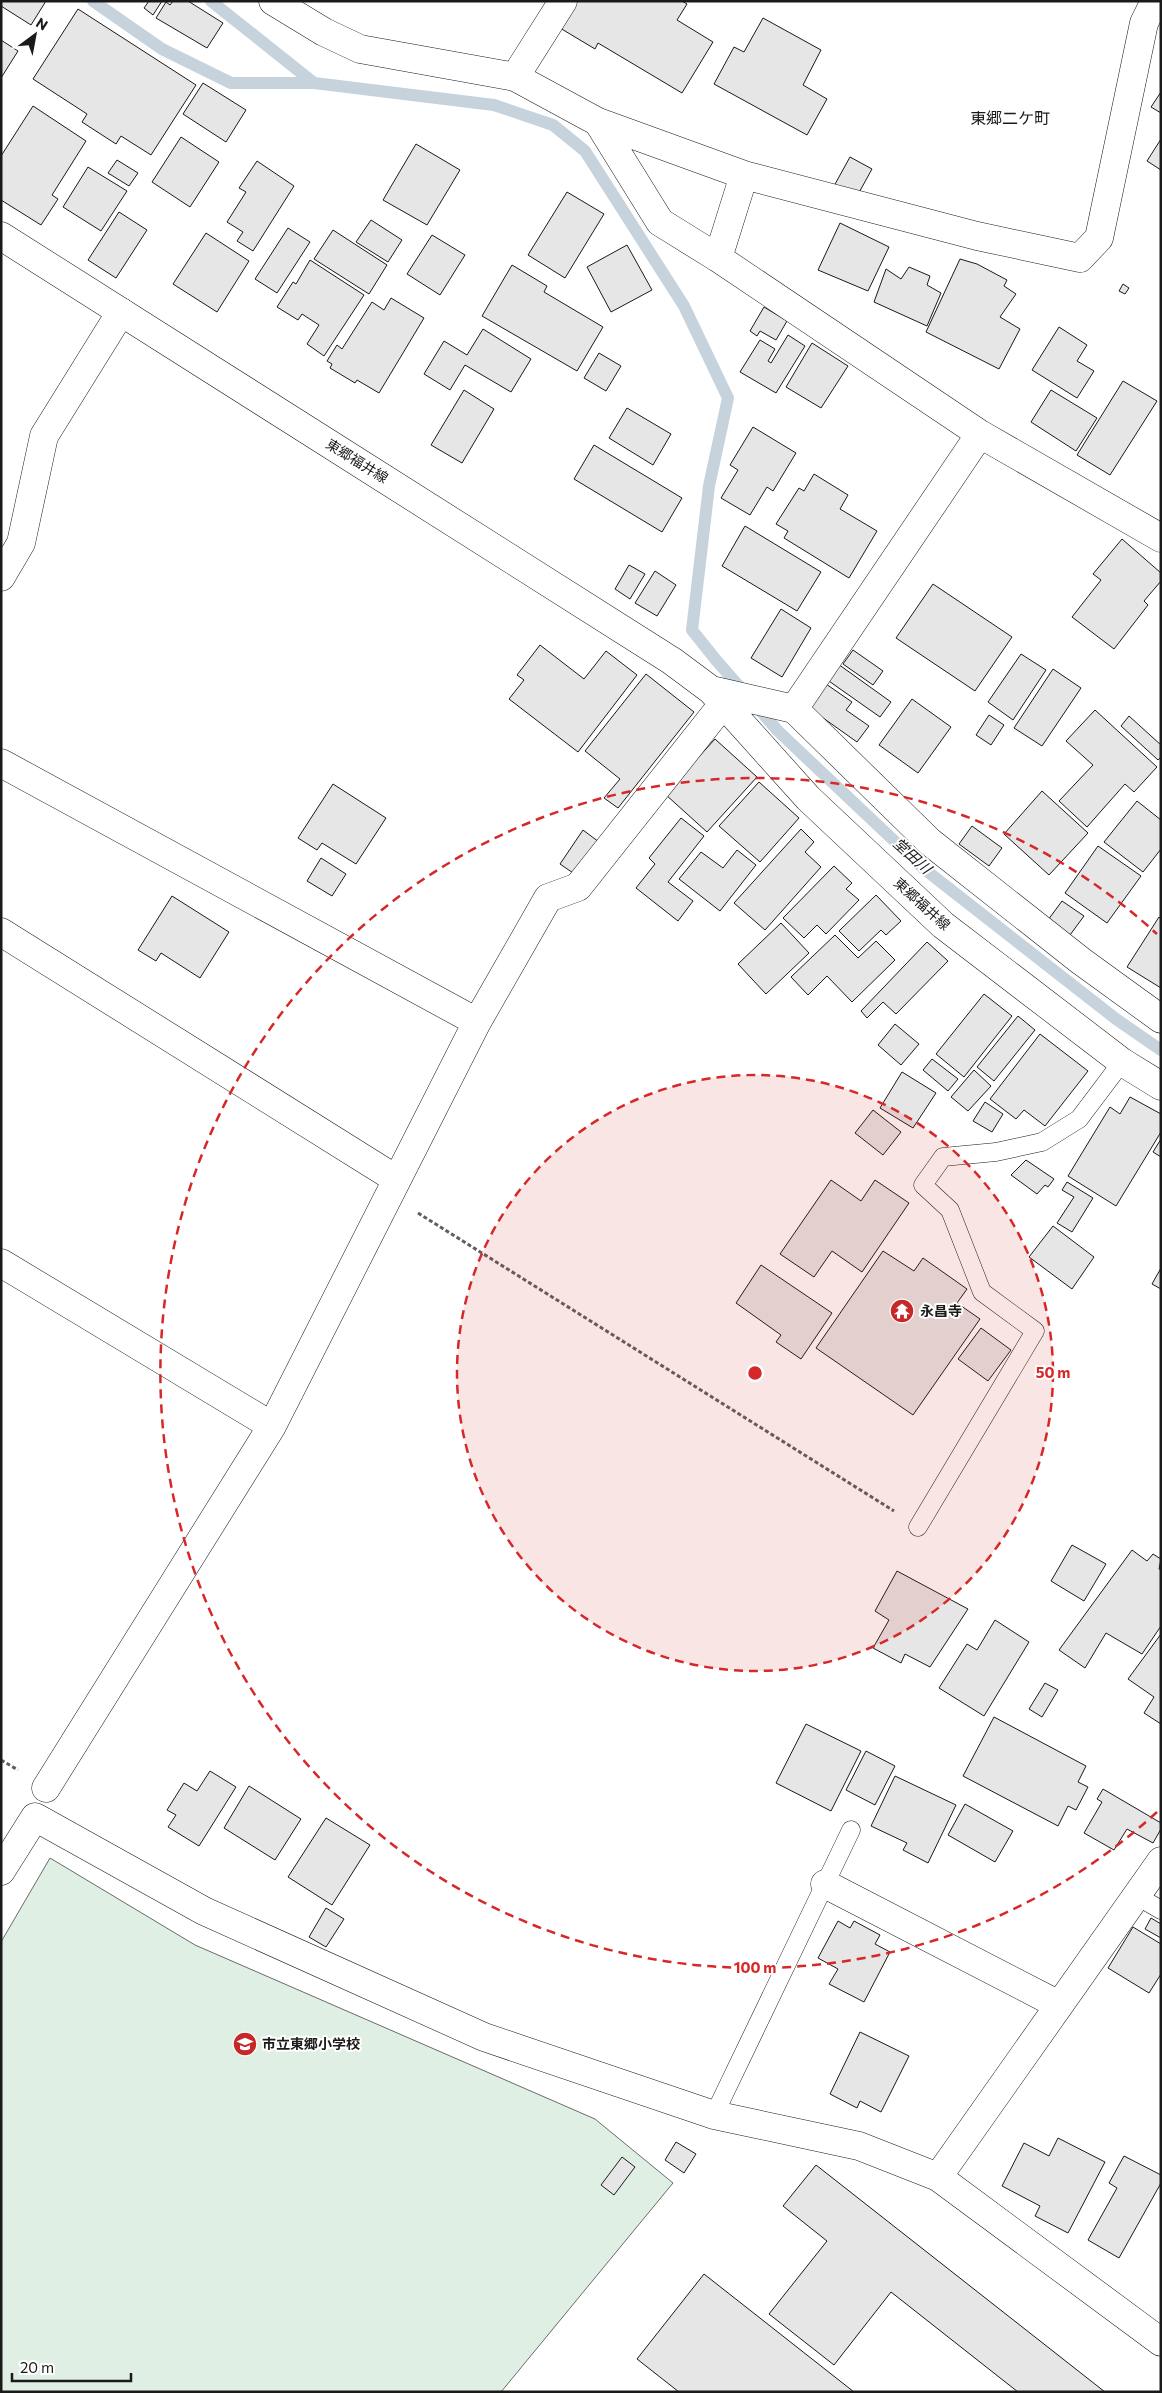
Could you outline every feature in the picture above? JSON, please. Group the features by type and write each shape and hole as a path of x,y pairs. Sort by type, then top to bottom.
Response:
{"street":[{"path":"273,1 324,32 360,49 516,77 598,122 744,174 977,236 1080,258 1099,238 1144,23 1155,1"},
{"path":"516,77 563,1"},
{"path":"598,122 660,222 718,258 980,434 1161,538"},
{"path":"718,258 744,174"},
{"name":"東郷福井線","path":"1,236 664,655 717,697 808,798 943,925 1122,1062 1161,1086"},
{"path":"1,577 21,543 44,436 121,312"},
{"path":"980,434 781,706 930,842 1081,961 1161,1019"},
{"path":"46,1788 272,1426 477,1022 548,898 578,887 717,697"},
{"name":"東郷福井線","path":"717,697 781,706"},
{"path":"1,763 477,1022"},
{"path":"1,932 392,1187"},
{"path":"1,1263 272,1426"},
{"path":"1,1871 35,1817 204,1911 475,2033 714,2115 859,2146 938,2177 1161,2342"},
{"path":"938,2177 1161,1861"},
{"path":"825,1884 1060,2005"}],"lane":[{"path":"918,1527 1035,1332 982,1292 950,1210 923,1185 943,1157 996,1152 1042,1142 1079,1119 1122,1062"},
{"path":"714,2115 851,1830"},
{"path":"1136,1896 1161,1910"}],"path":[{"path":"392,1187 918,1527"}],"green space":[{"name":"市立東郷小学校","path":"50,1858 195,1945 595,2119 673,2183 501,2392 1,2392 1,1942"}],"building":[{"path":"1,1 46,1 31,25 1,6"},
{"path":"149,1 162,1 153,15 144,8"},
{"path":"173,1 188,1 223,23 207,48 156,18 166,2 170,5"},
{"path":"575,1 682,1 687,4 677,20 713,42 682,93 598,43 595,49 560,28"},
{"path":"78,9 196,85 151,155 121,136 116,144 82,122 87,114 33,79"},
{"path":"763,18 821,50 803,85 827,99 807,135 714,84 734,47 744,52"},
{"path":"1,40 18,51 1,78"},
{"path":"203,83 246,110 226,142 183,114"},
{"path":"1161,92 1161,113 1151,107"},
{"path":"33,106 86,141 52,195 58,199 41,225 1,200 1,156"},
{"path":"181,137 219,162 190,207 152,182"},
{"path":"1161,139 1161,170 1147,161"},
{"path":"416,144 460,170 427,225 383,200"},
{"path":"850,157 872,169 851,207 829,195"},
{"path":"117,160 138,173 129,186 108,173"},
{"path":"257,161 294,186 253,251 237,241 243,232 227,222 246,192 239,188"},
{"path":"88,167 127,191 101,231 63,207"},
{"path":"567,192 604,214 565,278 528,255"},
{"path":"119,212 147,230 116,278 88,260"},
{"path":"371,220 402,240 388,262 356,242"},
{"path":"840,223 889,247 868,291 818,270"},
{"path":"288,228 310,242 277,293 255,279"},
{"path":"333,230 387,265 369,294 314,259"},
{"path":"206,233 249,261 217,312 173,284"},
{"path":"432,235 465,255 440,295 407,274"},
{"path":"627,245 652,290 611,312 587,267"},
{"path":"960,259 977,264 1007,280 1004,286 1016,294 1000,317 1020,329 999,369 926,332"},
{"path":"310,260 364,295 324,356 307,344 319,325 302,314 298,320 277,307 293,282 296,284"},
{"path":"512,265 547,286 544,292 603,327 577,371 482,316"},
{"path":"909,267 930,276 927,285 941,293 927,326 874,302 886,269 901,279"},
{"path":"1123,284 1129,288 1125,294 1119,291"},
{"path":"391,298 424,318 379,393 357,380 355,383 330,368 332,364 327,361 337,345 342,349 372,302 384,310"},
{"path":"764,307 787,321 776,340 760,331 757,336 750,331"},
{"path":"1059,327 1087,345 1077,361 1094,371 1077,398 1032,370"},
{"path":"483,329 531,359 511,392 465,365 450,390 424,374 444,341 467,355"},
{"path":"788,335 805,346 776,393 740,372 760,340 775,349 768,361 771,363"},
{"path":"812,343 848,366 821,408 786,387"},
{"path":"599,353 621,366 606,391 584,378"},
{"path":"1123,381 1157,401 1110,475 1077,455"},
{"path":"464,390 494,409 462,463 431,445"},
{"path":"1051,390 1097,418 1076,451 1031,422"},
{"path":"627,408 671,434 653,465 609,438"},
{"path":"753,427 796,453 773,491 767,487 750,515 721,498 738,470 730,465"},
{"path":"594,445 682,498 662,532 574,479"},
{"path":"814,474 848,495 840,509 877,531 849,578 784,538 788,531 776,524 799,488 804,491"},
{"path":"745,526 821,572 797,611 722,566"},
{"path":"1122,539 1161,573 1161,581 1144,601 1148,605 1114,649 1072,617 1101,580 1093,574"},
{"path":"629,565 645,574 630,599 615,589"},
{"path":"655,571 676,585 657,616 635,603"},
{"path":"933,584 1012,637 975,691 896,638"},
{"path":"781,609 811,628 782,677 751,658"},
{"path":"540,645 584,679 606,651 637,675 578,752 509,699 524,680 517,675"},
{"path":"853,650 883,671 873,685 843,664"},
{"path":"1021,654 1046,670 1013,720 988,702"},
{"path":"838,664 891,702 880,717 826,679"},
{"path":"1053,669 1081,688 1042,746 1014,728"},
{"path":"646,674 694,712 618,808 604,798 620,779 585,751"},
{"path":"826,684 852,702 846,710 869,726 857,742 809,708"},
{"path":"912,699 951,727 918,773 879,745"},
{"path":"1095,710 1157,767 1134,792 1125,784 1087,827 1059,801 1093,765 1066,741"},
{"path":"989,715 1004,725 991,745 976,735"},
{"path":"1129,716 1161,745 1161,757 1158,760 1121,726"},
{"path":"715,739 757,777 707,832 665,794"},
{"path":"759,782 799,818 760,862 719,826"},
{"path":"333,784 386,818 356,864 322,843 317,850 298,838"},
{"path":"1042,791 1088,833 1049,875 1004,834"},
{"path":"1137,801 1161,820 1161,849 1143,872 1104,842"},
{"path":"681,818 704,836 668,882 693,901 678,921 636,888 655,864 649,858"},
{"path":"972,826 1002,848 989,866 959,844"},
{"path":"801,829 814,842 805,852 821,867 765,930 734,903"},
{"path":"583,830 599,842 576,875 560,864"},
{"path":"1098,846 1141,876 1107,923 1065,893"},
{"path":"737,850 756,865 720,911 679,879 701,852 723,868"},
{"path":"321,858 346,874 332,896 307,881"},
{"path":"834,866 852,883 846,889 859,900 826,934 817,925 804,938 783,918"},
{"path":"876,895 901,921 886,935 881,930 859,951 839,931"},
{"path":"172,896 229,932 200,978 161,953 156,961 138,950"},
{"path":"1062,901 1084,916 1070,935 1048,920"},
{"path":"1159,917 1161,919 1161,988 1127,967"},
{"path":"781,923 809,953 766,994 738,964"},
{"path":"835,935 858,958 876,941 895,960 852,1002 827,976 808,995 791,977"},
{"path":"927,942 948,961 896,1014 883,1002 867,1018 861,1011"},
{"path":"984,994 1012,1016 964,1077 936,1054"},
{"path":"1018,1016 1035,1030 994,1081 977,1067"},
{"path":"895,1024 919,1044 901,1065 878,1045"},
{"path":"1040,1034 1088,1071 1045,1126 1024,1110 1016,1119 990,1099"},
{"path":"932,1059 958,1079 948,1091 923,1070"},
{"path":"974,1070 991,1086 968,1111 951,1097"},
{"path":"902,1072 936,1093 913,1128 880,1108"},
{"path":"1130,1097 1161,1114 1161,1132 1116,1206 1068,1176 1110,1107 1120,1114"},
{"path":"985,1102 1003,1114 992,1132 973,1121"},
{"path":"873,1110 901,1132 883,1155 855,1133"},
{"path":"1161,1139 1161,1157 1153,1152"},
{"path":"1026,1160 1054,1179 1048,1187 1045,1185 1037,1194 1011,1175"},
{"path":"831,1180 861,1201 875,1180 909,1203 862,1272 832,1251 814,1277 780,1254"},
{"path":"1067,1182 1093,1198 1072,1232 1057,1223 1074,1197 1062,1190"},
{"path":"1053,1226 1094,1257 1072,1289 1029,1257"},
{"path":"883,1251 914,1271 923,1258 967,1289 957,1303 980,1319 913,1415 816,1348"},
{"path":"761,1265 832,1313 801,1359 776,1342 781,1335 736,1303"},
{"path":"1161,1268 1161,1289 1152,1284"},
{"path":"981,1328 1011,1350 988,1381 958,1359"},
{"path":"1072,1545 1106,1564 1084,1601 1051,1581"},
{"path":"1132,1550 1147,1561 1153,1554 1161,1559 1159,1569 1161,1570 1161,1626 1142,1654 1106,1633 1085,1668 1059,1650"},
{"path":"897,1571 968,1609 930,1667 905,1654 901,1663 873,1648 889,1620 875,1611"},
{"path":"995,1620 1029,1642 984,1716 939,1688 967,1644 977,1650"},
{"path":"1161,1634 1161,1724 1144,1713 1154,1697 1128,1679"},
{"path":"1045,1683 1058,1690 1042,1717 1029,1709"},
{"path":"994,1717 1086,1766 1078,1782 1088,1787 1076,1810 1068,1806 1058,1826 963,1776"},
{"path":"806,1724 861,1751 831,1811 776,1783"},
{"path":"866,1751 895,1766 875,1805 846,1790"},
{"path":"210,1771 236,1787 199,1846 168,1827 176,1815 167,1810 184,1783 197,1791"},
{"path":"895,1776 956,1805 928,1863 903,1850 907,1843 871,1826"},
{"path":"249,1786 301,1819 275,1860 224,1828"},
{"path":"1103,1789 1161,1823 1161,1829 1153,1843 1127,1829 1114,1850 1084,1833 1102,1802 1097,1799"},
{"path":"965,1804 1013,1831 995,1862 948,1835"},
{"path":"326,1818 370,1845 332,1905 288,1877"},
{"path":"326,1908 344,1919 326,1947 309,1937"},
{"path":"1151,1918 1161,1924 1161,1938 1145,1929"},
{"path":"838,1921 850,1928 854,1921 880,1935 875,1944 890,1952 864,2002 829,1984 838,1969 818,1958"},
{"path":"1133,1927 1161,1944 1161,1974 1149,1993 1108,1968"},
{"path":"860,2032 909,2056 881,2112 860,2101 857,2108 830,2094"},
{"path":"1058,2138 1105,2162 1068,2233 1035,2216 1040,2206 1002,2186 1024,2143 1049,2156"},
{"path":"676,2142 696,2154 684,2173 665,2160"},
{"path":"1124,2156 1161,2175 1161,2183 1119,2258 1088,2240 1117,2188 1109,2183"},
{"path":"622,2157 635,2167 614,2195 601,2185"},
{"path":"816,2165 1105,2392 1018,2392 891,2292 834,2365 769,2314 827,2241 783,2206"},
{"path":"704,2274 854,2392 679,2392 637,2359"}],"waterway":[{"path":"93,1 162,49 231,83 314,83"},
{"name":"堂田川","path":"211,1 314,83 494,105 553,125 585,151 684,306 728,398 709,486 692,630 778,731 923,868 1116,1019 1161,1050"}],"place":[{"name":"永昌寺","path":"902,1311"},
{"name":"市立東郷小学校","path":"245,2044"}],"district":[{"name":"東郷二ケ町","path":"1010,118"}]}
